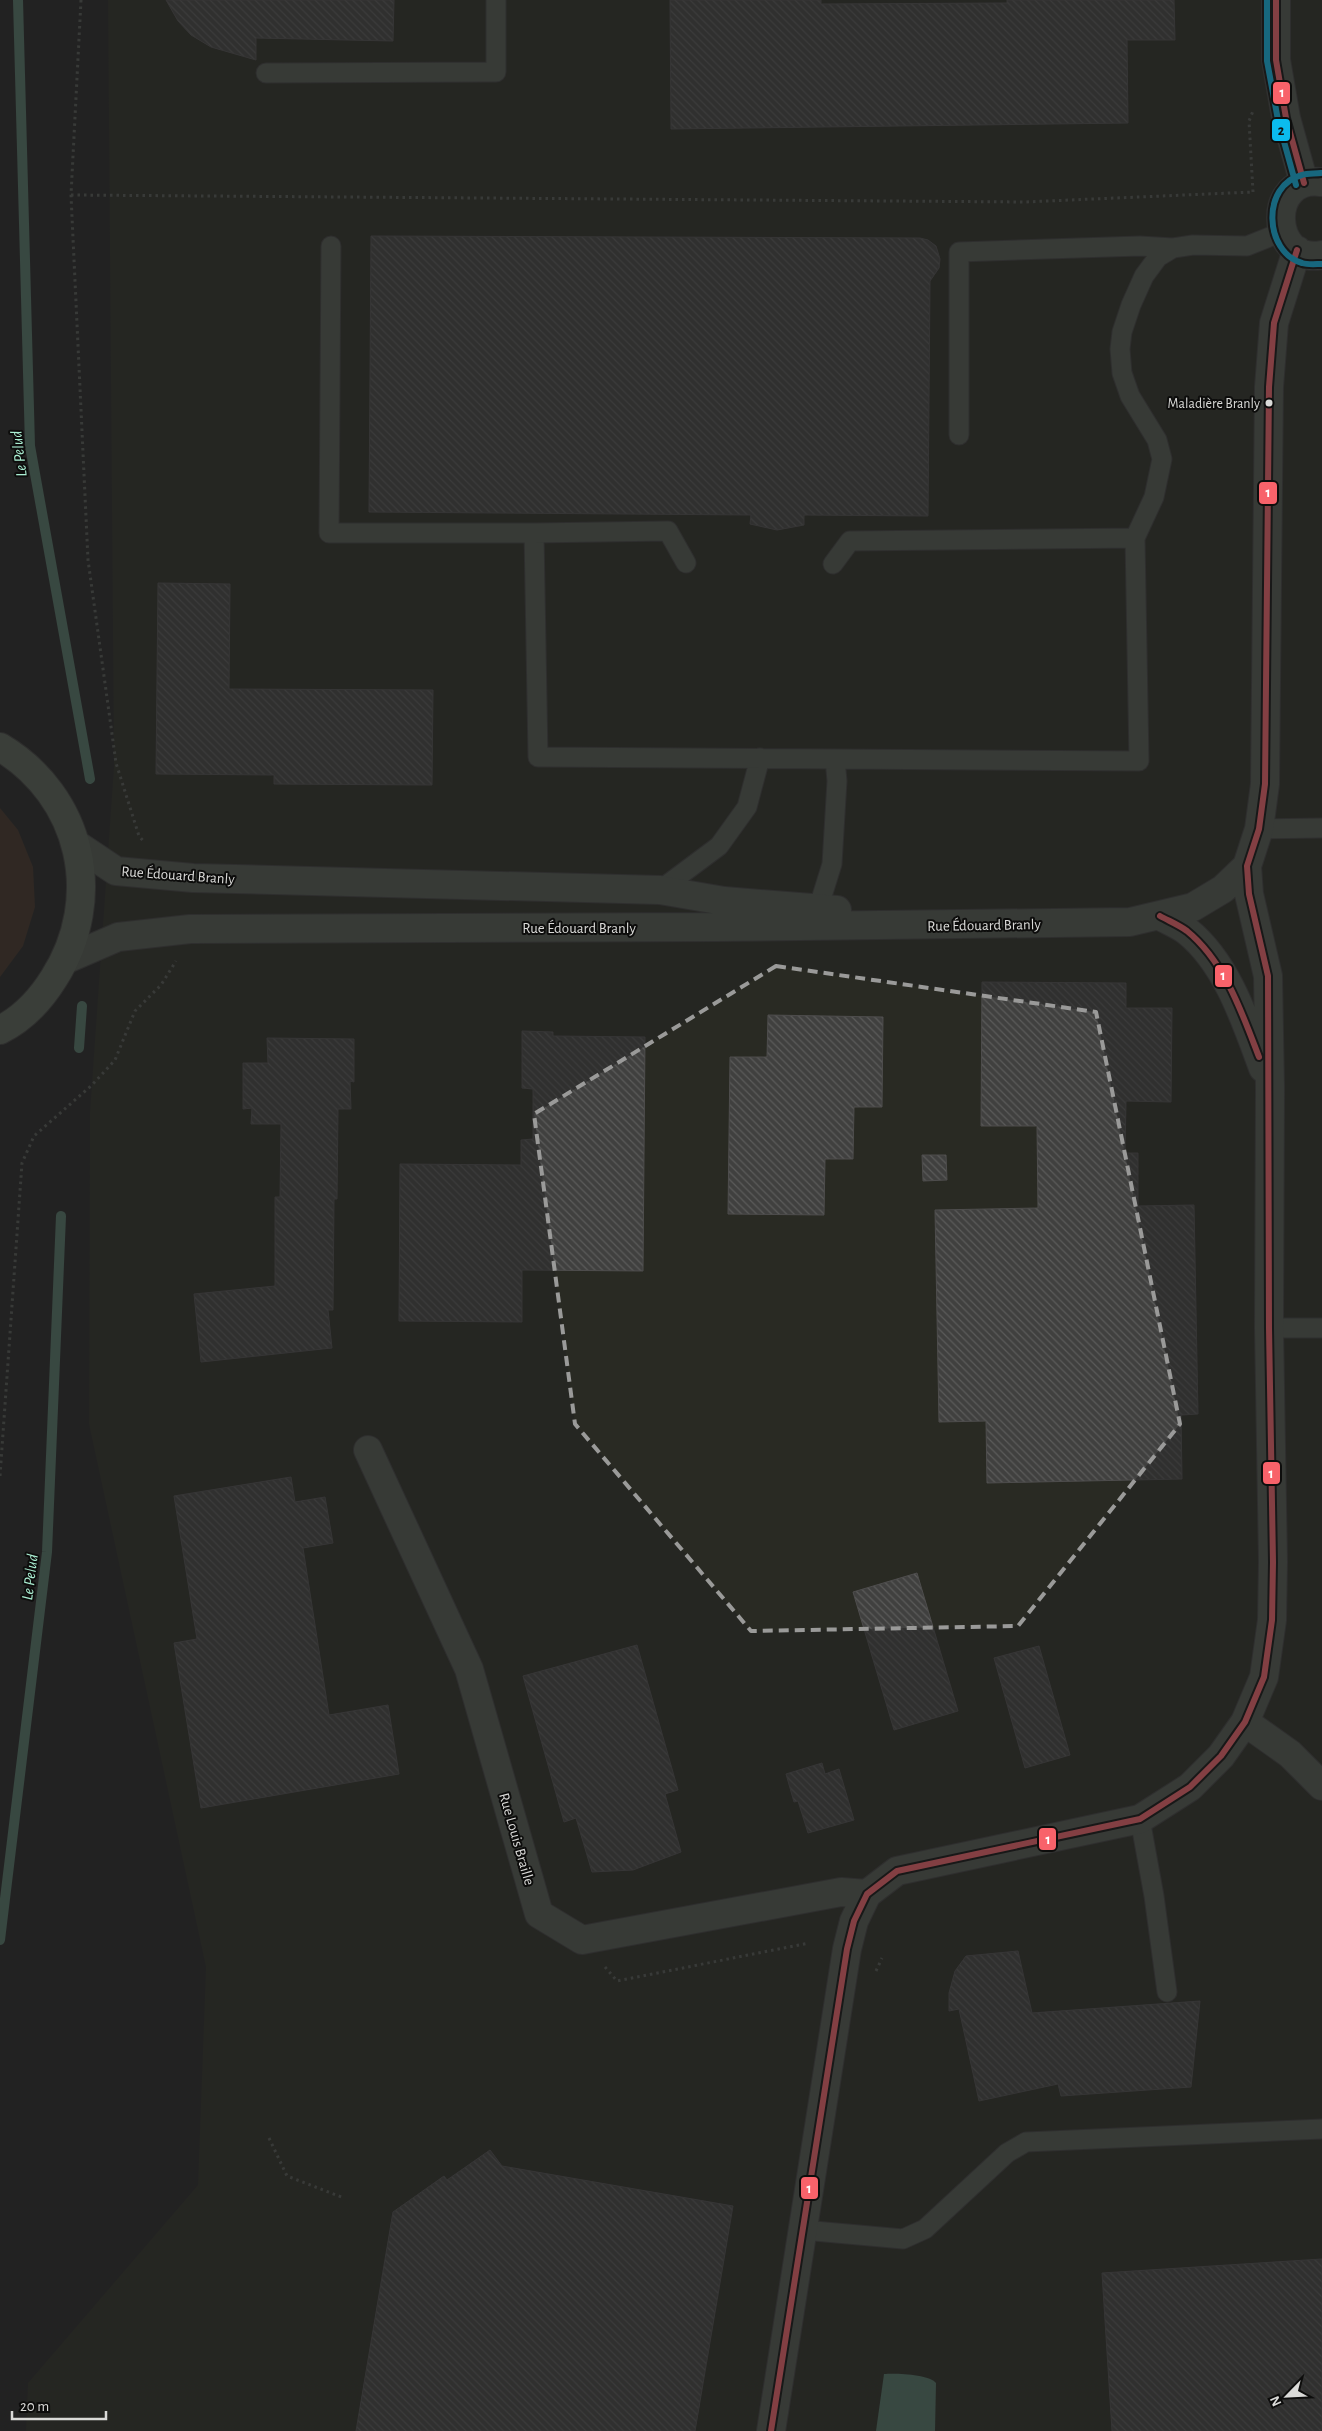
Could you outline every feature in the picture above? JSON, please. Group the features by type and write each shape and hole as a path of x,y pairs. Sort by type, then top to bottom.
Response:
{"main road":[{"path":"0,747 18,758 44,782 63,812 76,845 82,883 79,922 67,959 43,995 11,1024 0,1030"}],"street":[{"path":"1276,0 1276,60 1286,118 1313,182"},
{"name":"Rue Édouard Branly","path":"67,959 118,937 190,929 627,928 1095,924 1130,922 1160,916 1192,906 1223,889 1247,866 1259,829 1266,784 1269,387 1274,324 1295,239 1281,209 1286,198 1294,189 1313,182"},
{"name":"Rue Édouard Branly","path":"76,845 116,871 183,877 285,882 532,885 660,890 724,901 818,909 1095,924"},
{"path":"771,2431 847,1948 854,1921 866,1894 897,1871 1140,1819 1190,1787 1221,1756 1245,1722 1264,1677 1272,1620 1273,1562 1269,1328 1270,1088 1268,976 1249,894 1247,866"},
{"path":"1160,916 1187,932 1211,958 1237,1000 1270,1088"},
{"name":"Rue Louis Braille","path":"368,1450 469,1669 538,1914 582,1940"},
{"path":"1245,1722 1290,1754 1322,1786"},
{"path":"582,1940 841,1892 866,1894"}],"lane":[{"path":"266,73 496,72 496,0"},
{"path":"959,435 959,252 1140,246 1174,248 1193,245 1247,246 1295,239"},
{"path":"331,246 329,533 668,531 686,563"},
{"path":"534,533 538,757 1138,761 1135,538 1154,497 1162,459 1157,440 1130,396 1122,373 1120,349 1122,332 1144,276 1158,257 1174,248"},
{"path":"833,564 850,541 1135,538"},
{"path":"660,890 719,846 747,807 760,758"},
{"path":"627,928 656,919 780,916 818,909 832,864 837,781 835,759"},
{"path":"1259,829 1322,828"},
{"path":"1269,1328 1322,1328"},
{"path":"1140,1819 1154,1896 1167,1992"},
{"path":"803,2230 903,2239 925,2229 1007,2153 1026,2142 1322,2129"}],"path":[{"path":"81,0 71,195 88,560 116,763 138,836 148,846"},
{"path":"1257,104 1249,121 1253,192 1295,239"},
{"path":"71,195 1025,202 1253,192"},
{"path":"0,1476 22,1163 34,1136 92,1085 115,1060 135,1011 161,985 177,959"},
{"path":"582,1940 617,1981 809,1943"},
{"path":"269,2138 287,2176 344,2198"}],"highlighted area":[{"path":"776,966 1096,1012 1180,1424 1018,1626 751,1631 575,1424 534,1114"}],"shaded area":[{"path":"108,0 1322,0 1322,2431 26,2431 28,2383 198,2185 206,1967 89,1424 90,1112 114,766"},
{"path":"0,808 18,830 33,867 35,907 23,946 0,977"},
{"path":"884,2374 919,2376 936,2383 935,2431 876,2431"}],"building":[{"path":"166,0 394,0 393,41 256,38 256,60 211,47 191,35 178,21"},
{"path":"670,0 821,0 821,4 1007,3 1007,0 1174,0 1175,40 1127,40 1128,123 671,129"},
{"path":"371,236 920,238 928,240 936,246 940,259 939,268 930,281 928,516 804,515 804,525 777,530 750,524 751,515 369,512"},
{"path":"158,583 230,584 229,689 433,690 432,785 274,784 274,775 156,774"},
{"path":"982,982 1126,983 1126,1008 1172,1008 1171,1102 1126,1101 1125,1153 1138,1153 1138,1206 1194,1205 1198,1414 1181,1415 1182,1479 987,1483 986,1421 939,1422 935,1210 1038,1208 1037,1126 981,1126"},
{"path":"768,1015 883,1017 882,1107 854,1107 853,1159 825,1159 824,1215 728,1214 730,1057 767,1057"},
{"path":"522,1031 553,1032 553,1036 645,1037 643,1271 522,1270 522,1322 399,1321 400,1164 521,1165 521,1140 533,1139 533,1089 522,1088"},
{"path":"267,1038 354,1039 354,1082 350,1081 351,1109 338,1109 337,1199 334,1199 333,1310 328,1310 332,1348 201,1362 194,1294 275,1286 275,1197 280,1197 281,1124 251,1124 252,1108 243,1109 243,1063 268,1063"},
{"path":"922,1155 946,1155 947,1180 923,1181"},
{"path":"291,1477 295,1502 325,1497 333,1543 303,1548 329,1715 388,1705 399,1774 201,1808 174,1643 197,1639 174,1496"},
{"path":"917,1573 958,1711 894,1730 853,1592"},
{"path":"637,1645 678,1790 665,1794 681,1852 633,1870 592,1872 576,1818 564,1822 523,1676"},
{"path":"1039,1646 1070,1755 1025,1768 994,1658"},
{"path":"822,1763 825,1774 839,1769 854,1820 808,1833 798,1801 794,1802 786,1774"},
{"path":"1018,1951 1032,2013 1200,2001 1191,2087 1061,2096 1058,2084 979,2101 959,2009 949,2011 949,1993 955,1971 966,1956"},
{"path":"490,2150 502,2166 733,2206 695,2431 356,2431 393,2212 444,2176 447,2180"},
{"path":"1322,2259 1322,2431 1112,2431 1102,2273"}],"waterway":[{"name":"Le Pelud","path":"18,0 30,446 90,779"},
{"path":"79,1048 82,1006"},
{"name":"Le Pelud","path":"0,1940 47,1552 61,1216"}],"transit line":[{"name":"2","path":"1267,0 1267,61 1278,120 1296,185"},
{"name":"1","path":"1276,0 1276,60 1286,118 1304,183"},
{"name":"2","path":"1321,173 1304,174 1289,181 1279,191 1274,204 1272,219 1274,233 1280,246 1289,256 1304,264 1322,264"},
{"name":"1","path":"771,2431 847,1949 854,1921 867,1894 897,1871 1140,1819 1190,1787 1221,1756 1245,1722 1264,1677 1272,1620 1273,1562 1269,1328 1268,976 1249,894 1247,866 1259,829 1265,784 1269,387 1274,323 1297,250"},
{"name":"1","path":"1160,916 1187,931 1212,958 1231,989 1259,1057"}],"place":[{"name":"Maladière Branly","path":"1269,403"}]}
